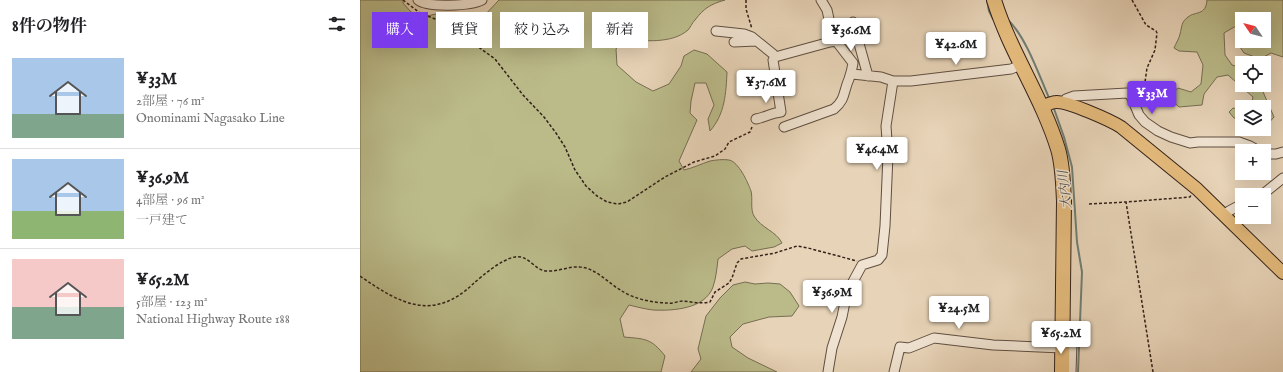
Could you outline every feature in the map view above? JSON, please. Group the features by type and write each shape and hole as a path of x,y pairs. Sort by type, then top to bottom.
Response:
{"highway":[{"path":"994,0 1004,31 1021,65 1052,104 1050,127 1058,151 1063,176 1062,372"}],"main road":[{"path":"1052,104 1111,121 1121,127 1197,189 1283,273"}],"street":[{"path":"418,0 422,3 430,5 467,4 482,0"},
{"path":"784,127 834,109 840,104 845,95 849,78 852,74 853,64 833,37 827,10 821,0"},
{"path":"853,22 868,76"},
{"path":"716,31 744,34 756,41 775,57"},
{"path":"734,42 756,41"},
{"path":"775,57 836,41"},
{"path":"756,119 764,117 770,113 781,112 773,60 775,57"},
{"path":"852,74 881,77 894,81 911,81 1011,69 1021,65"},
{"path":"828,372 832,348 849,289 862,265 878,260 882,254 885,226 888,155 886,126 894,81"},
{"path":"1052,104 1074,96 1127,93 1131,96 1139,115 1145,122 1158,131 1171,137 1190,143 1235,142 1242,144"},
{"path":"1271,154 1283,152"},
{"path":"1271,188 1283,178"},
{"path":"1224,215 1235,208"},
{"path":"1062,328 1070,329 1072,342 1071,372"},
{"path":"894,372 900,347 909,348 934,338 993,344 1062,348"}],"path":[{"path":"403,0 420,12 455,30 495,59 523,95 544,117 556,133 565,147 575,170 586,186 597,196 607,202 618,204 627,202 666,177 694,162 715,156 725,149 729,142 750,132 756,119"},
{"path":"746,0 746,9 756,41"},
{"path":"1131,96 1141,88 1145,82 1147,68 1155,50 1157,34 1156,31 1146,25 1132,0"},
{"path":"1089,204 1190,197 1197,189"},
{"path":"1126,202 1153,372"},
{"path":"360,276 374,286 401,300 418,306 427,307 451,301 462,295 485,272 516,256 523,257 539,268 547,271 581,267 599,274 622,292 642,299 669,304 682,301 700,304 710,302 715,292 729,283 737,263 741,259 750,256 775,253 797,246 848,258 862,265"}],"green space":[{"path":"360,0 403,0 403,3 411,12 372,12 372,48 428,48 428,16 436,14 436,48 492,48 492,12 488,12 499,0 725,0 705,9 688,30 674,38 666,40 648,40 648,12 592,12 592,48 617,48 617,65 636,82 653,91 669,84 681,66 684,56 694,50 707,54 727,72 722,110 719,118 710,131 708,119 714,105 706,83 695,83 690,113 697,120 679,161 684,170 712,161 729,160 733,162 743,173 748,183 751,191 752,210 754,216 760,224 776,235 782,243 774,247 752,251 745,246 732,249 718,259 713,287 703,300 696,304 670,310 650,310 629,305 620,319 624,337 647,340 656,346 665,356 661,372 360,372"},
{"path":"1207,0 1283,0 1283,57 1271,53 1266,56 1252,56 1244,53 1241,48 1271,48 1271,12 1235,12 1235,27 1224,33 1225,55 1232,65 1235,66 1235,81 1228,75 1217,77 1204,94 1202,105 1179,107 1168,97 1178,88 1191,92 1201,84 1203,65 1197,52 1179,51 1174,48 1179,38 1184,21 1191,15 1205,9"},
{"path":"1247,92 1263,92 1267,100 1252,100 1253,97"},
{"path":"1233,108 1235,108 1235,118 1234,118 1229,112"},
{"path":"1271,110 1274,117 1271,120"},
{"path":"745,282 755,284 780,284 790,292 799,306 792,316 769,317 743,324 730,337 732,347 748,358 777,372 691,372 701,359 698,349 706,316 720,298 733,285"}],"waterway":[{"name":"大内川","path":"987,0 989,11 993,19"},
{"name":"大内川","path":"1008,20 1021,36 1049,98"},
{"name":"大内川","path":"1053,106 1064,137 1072,167 1077,242 1082,272 1078,372"}]}
